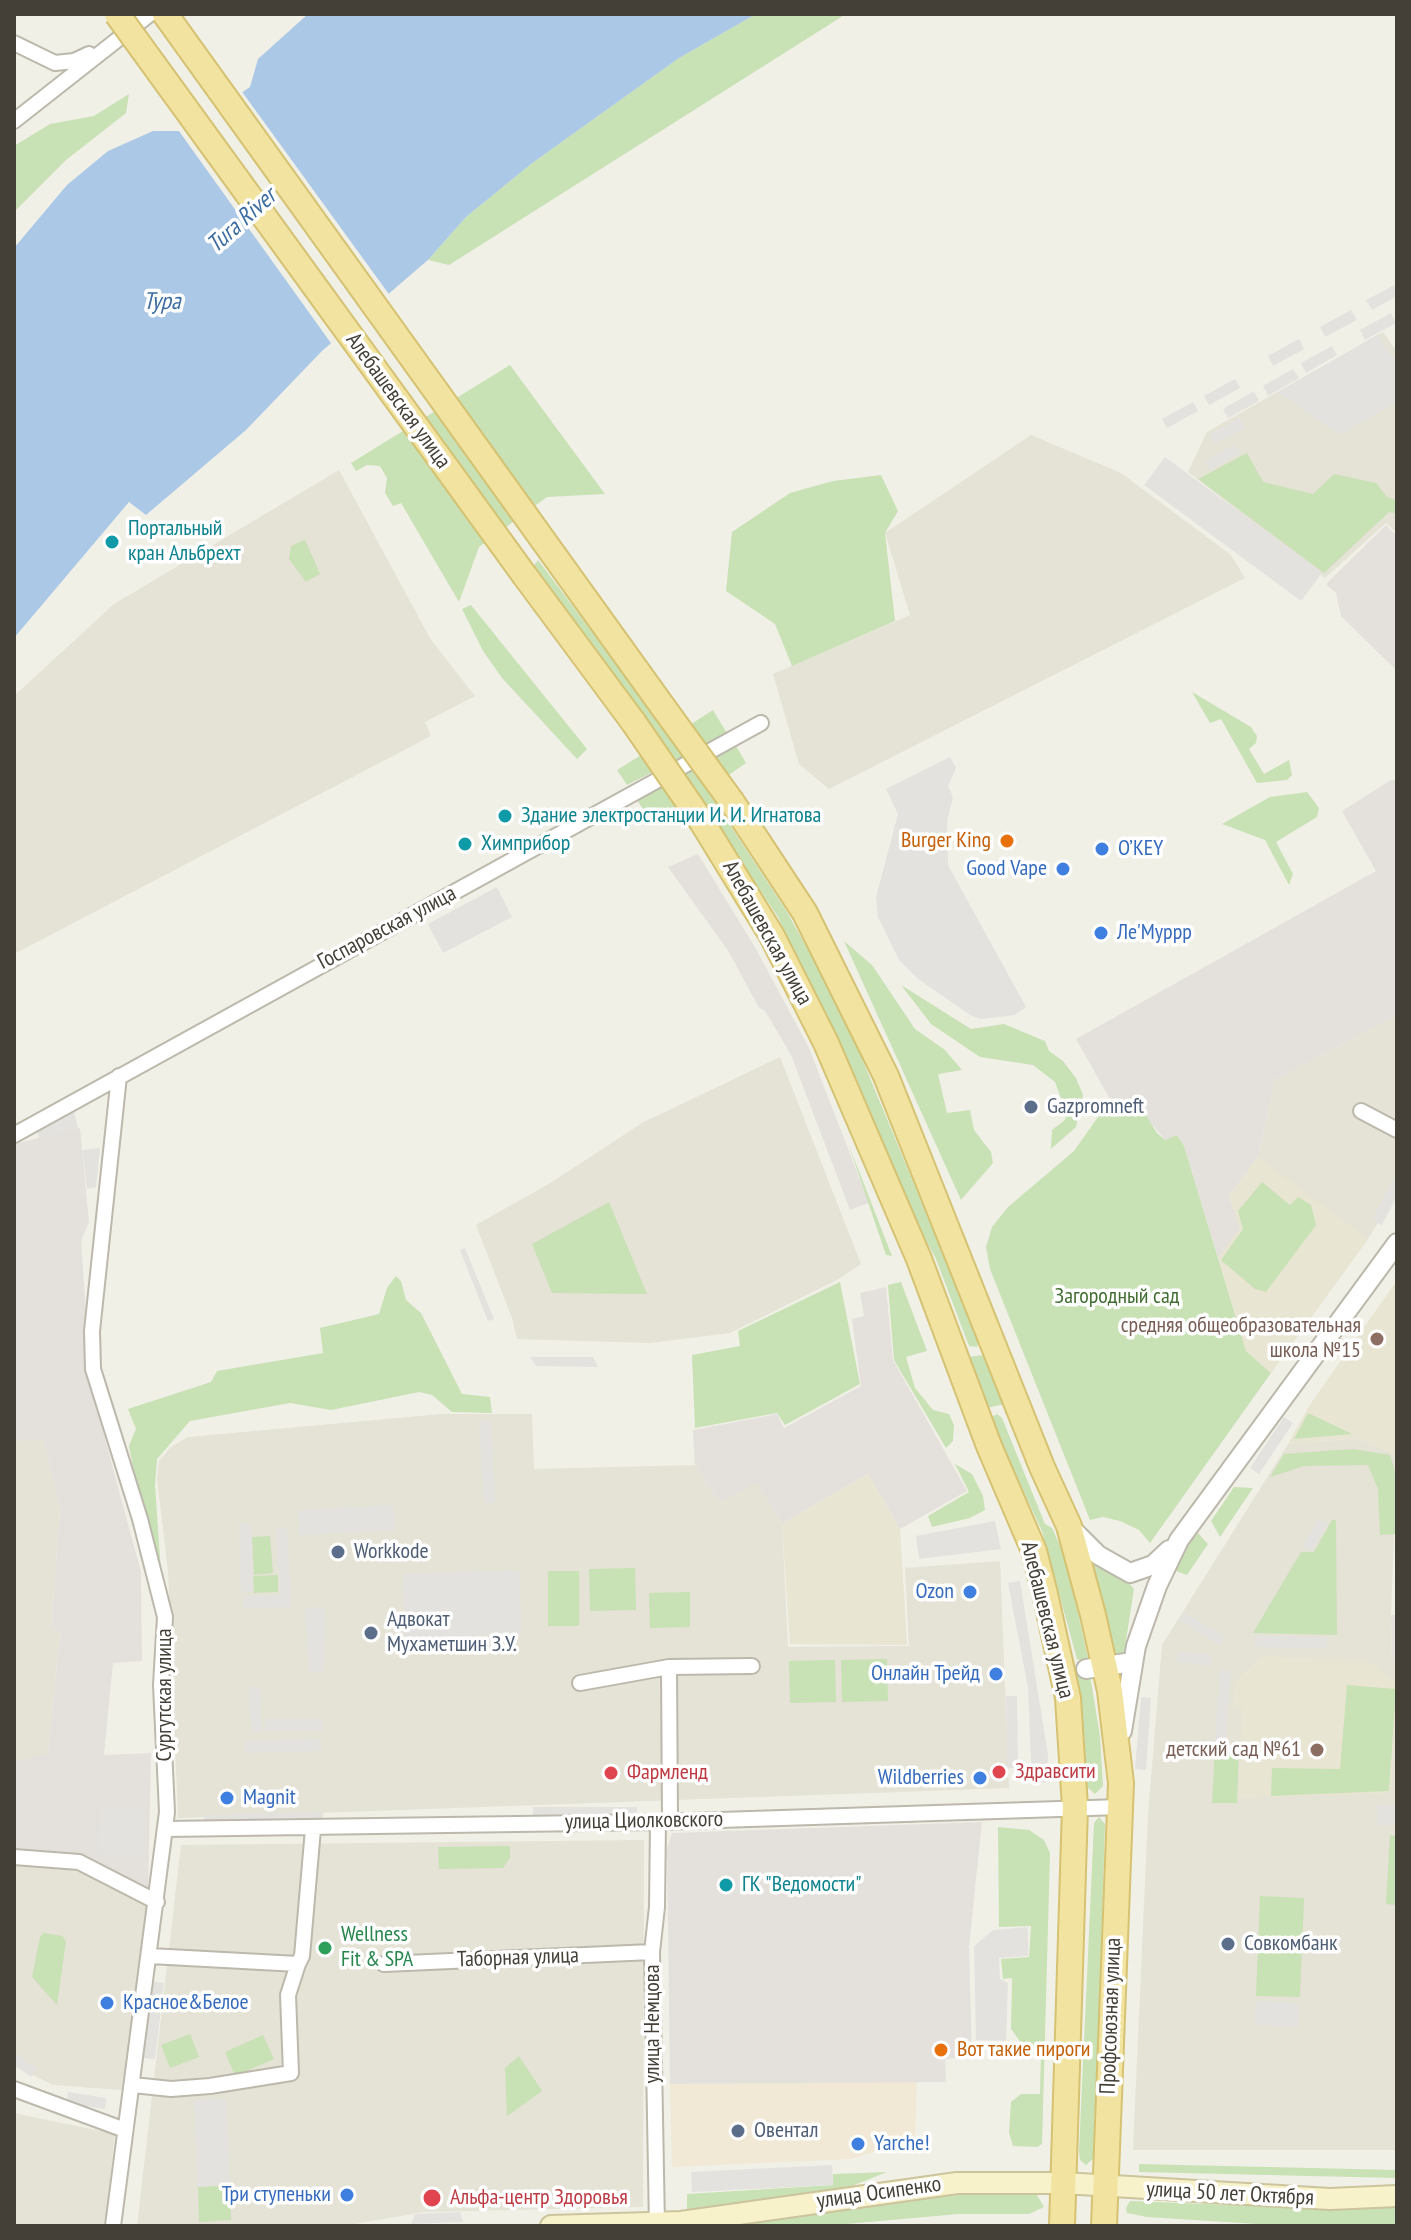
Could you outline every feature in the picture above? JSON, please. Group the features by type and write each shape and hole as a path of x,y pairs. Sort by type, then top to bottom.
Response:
{"main road":[{"name":"Алебашевская улица","path":"117,14 634,723 741,880 808,1006 927,1283 989,1446 1034,1551 1068,1698 1075,1807"},
{"name":"Алебашевская улица","path":"165,14 552,557 732,802 805,913 857,1012 892,1089 1042,1467 1069,1526 1093,1615 1095,1668 1119,1755 1121,1807"},
{"path":"927,1283 948,1307 965,1348 974,1353 979,1351 984,1341 976,1318 976,1301"},
{"path":"989,1446 992,1435 988,1416 997,1409 1006,1415 1021,1448 1042,1467"},
{"path":"1045,1594 1057,1609 1076,1667 1095,1668"},
{"name":"Профсоюзная улица","path":"1062,2226 1075,1807"},
{"name":"Профсоюзная улица","path":"1104,2226 1121,1807"},
{"name":"улица Осипенко","path":"551,2226 657,2225 957,2183 1063,2183"},
{"name":"улица 50 лет Октября","path":"1063,2183 1330,2199 1397,2196"}],"street":[{"path":"14,121 150,14"},
{"path":"14,43 55,63 74,61 104,48"},
{"name":"Госпаровская улица","path":"14,1135 761,723"},
{"name":"Сургутская улица","path":"113,2226 166,1829 161,1685 165,1617 93,1369 92,1331 119,1076"},
{"path":"1361,1111 1391,1124 1397,1130"},
{"path":"1069,1526 1098,1555 1130,1573 1153,1565 1179,1540 1397,1243"},
{"path":"1119,1755 1132,1662 1157,1586 1179,1540"},
{"path":"1095,1668 1132,1662"},
{"path":"580,1683 669,1667 752,1666"},
{"name":"улица Немцова","path":"657,2225 652,1952 664,1822 669,1667"},
{"name":"улица Циолковского","path":"166,1829 664,1822 1121,1807"},
{"path":"133,2085 171,2089 291,2073 288,1995 302,1956 313,1829"},
{"path":"14,1857 79,1862 157,1902"},
{"name":"Таборная улица","path":"384,1964 652,1952"},
{"path":"150,1956 298,1964"},
{"path":"14,2089 125,2130"}],"shaded area":[{"path":"1397,284 1397,296 1372,310 1366,300"},
{"path":"1351,310 1357,320 1325,337 1320,327"},
{"path":"1391,313 1396,323 1365,340 1360,330"},
{"path":"1383,332 1397,352 1397,533 1386,523 1325,578 1188,472 1207,432"},
{"path":"1377,335 1397,363 1397,402 1340,435 1278,392"},
{"path":"1299,339 1304,349 1273,366 1268,356"},
{"path":"1332,346 1337,355 1306,373 1301,363"},
{"path":"1293,369 1299,378 1268,396 1263,386"},
{"path":"1235,379 1240,388 1209,405 1204,396"},
{"path":"1254,391 1259,401 1228,418 1223,409"},
{"path":"1193,402 1198,411 1167,428 1162,419"},
{"path":"1240,418 1245,428 1214,444 1209,435"},
{"path":"1031,435 1121,473 1231,555 1245,578 829,789 799,764 773,674 910,615 885,533"},
{"path":"1236,444 1241,453 1210,470 1205,461"},
{"path":"1165,457 1322,573 1301,601 1144,485"},
{"path":"339,470 431,640 475,696 425,722 431,736 14,954 14,696 114,604"},
{"path":"1386,525 1397,536 1397,671 1341,616 1336,593 1326,584"},
{"path":"950,757 956,768 948,786 953,797 947,822 948,865 1026,1007 1015,1015 981,1019 970,1015 917,978 899,960 878,917 876,897 898,814 886,789"},
{"path":"1391,780 1397,780 1397,1015 1275,1080 1258,1157 1229,1196 1240,1228 1218,1258 1184,1146 1177,1135 1165,1140 1140,1110 1116,1110 1076,1039 1376,871 1342,811"},
{"path":"698,854 756,949 809,1048 869,1203 850,1210 791,1055 765,1011 759,1008 729,952 668,867"},
{"path":"497,887 512,917 443,953 428,924"},
{"path":"1397,1015 1397,1192 1368,1239 1271,1373 1218,1258 1258,1157 1275,1080"},
{"path":"780,1057 861,1264 839,1279 730,1333 650,1343 517,1339 512,1318 476,1225 552,1182 642,1123"},
{"path":"74,1110 78,1129 39,1139 37,1129"},
{"path":"80,1128 89,1222 81,1241 91,1387 141,1572 142,1661 113,1663 104,1755 151,1753 148,1897 79,1862 14,1857 14,1762 48,1754 60,1631 51,1630 60,1508 44,1440 14,1441 14,1144"},
{"path":"100,1148 96,1187 87,1189 82,1150"},
{"path":"1258,1157 1368,1239 1271,1373 1246,1351 1218,1258 1240,1228 1229,1196"},
{"path":"1396,1174 1397,1196 1382,1225 1372,1220"},
{"path":"465,1248 494,1319 488,1321 460,1250"},
{"name":"средняя общеобразовательная школа №15","path":"1397,1280 1397,1455 1358,1438 1288,1444 1309,1406"},
{"path":"886,1287 893,1360 967,1491 900,1529 868,1474 782,1524 757,1482 719,1503 695,1465 693,1430 777,1414 784,1428 861,1386 852,1319 864,1316 860,1293"},
{"path":"530,1357 593,1357 598,1367 536,1366"},
{"path":"441,1414 532,1414 534,1469 695,1465 719,1503 757,1481 782,1524 788,1647 909,1646 905,1568 1000,1561 1009,1788 178,1818 168,1571 157,1478 159,1461 171,1447 188,1437"},
{"path":"1284,1417 1293,1423 1259,1474 1250,1468"},
{"path":"491,1420 495,1503 484,1503 479,1421"},
{"path":"1358,1438 1397,1455 1391,1615 1392,1662 1397,1662 1397,2150 1133,2150 1148,1815 1162,1645 1288,1444"},
{"path":"44,1439 60,1508 51,1630 60,1631 48,1755 14,1762 14,1441"},
{"path":"868,1474 900,1529 907,1645 790,1644 782,1524"},
{"path":"394,1505 395,1530 299,1535 298,1510"},
{"path":"1318,1520 1327,1525 1312,1551 1303,1546"},
{"path":"995,1521 1001,1549 919,1559 916,1536"},
{"path":"239,1523 251,1523 253,1591 241,1592"},
{"path":"287,1528 291,1593 283,1594 291,1595 291,1607 243,1608 243,1596 280,1595 276,1529"},
{"path":"519,1570 522,1634 405,1638 403,1574"},
{"path":"1020,1581 1048,1755 1047,1782 1032,1783 1028,1688 1008,1583"},
{"path":"325,1607 324,1671 309,1672 305,1608"},
{"path":"1184,1612 1224,1637 1220,1645 1179,1620"},
{"path":"1391,1615 1397,1615 1397,1662 1392,1662"},
{"path":"1255,1636 1327,1637 1327,1648 1255,1647"},
{"path":"1179,1651 1212,1655 1211,1666 1177,1661"},
{"name":"детский сад №61","path":"1262,1656 1369,1661 1397,1685 1391,1793 1238,1798 1242,1708 1234,1707 1235,1680"},
{"path":"1220,1670 1231,1671 1225,1743 1215,1742"},
{"path":"249,1687 260,1687 262,1732 251,1732"},
{"path":"1006,1696 1017,1696 1018,1768 1007,1768"},
{"path":"1141,1697 1151,1698 1146,1770 1135,1769"},
{"path":"265,1719 323,1719 323,1731 265,1731"},
{"path":"321,1739 321,1751 244,1753 244,1741"},
{"path":"1377,1805 1397,1806 1396,1825 1377,1825"},
{"path":"101,1807 144,1810 142,1857 98,1854"},
{"path":"533,1807 637,1807 637,1820 533,1820"},
{"path":"323,1812 323,1823 205,1826 204,1815"},
{"path":"982,1822 969,1947 972,2057 945,2059 946,2082 670,2084 667,1850 672,1833"},
{"path":"644,1840 643,2207 424,2212 343,2226 137,2226 181,1845"},
{"path":"14,1857 79,1862 148,1897 122,2090 53,2085 14,2066"},
{"path":"1028,1927 1028,1956 999,1958 1000,1979 1008,1983 1006,2041 976,2040 974,1946 993,1930"},
{"path":"153,1981 164,1983 155,2059 143,2058"},
{"path":"1256,2001 1299,2003 1298,2027 1254,2025"},
{"path":"14,2052 37,2068 31,2077 14,2065"},
{"path":"917,2080 915,2140 850,2159 672,2167 670,2084"},
{"path":"68,2092 106,2098 105,2109 67,2103"},
{"path":"226,2099 230,2185 198,2187 194,2100"},
{"path":"14,2113 115,2134 105,2226 14,2226"},
{"path":"832,2165 833,2185 692,2192 691,2172"},
{"path":"460,2212 463,2222 411,2224 415,2214"}],"green space":[{"path":"756,14 846,14 449,265 428,260 466,217 531,164 679,58"},
{"path":"129,94 126,113 66,160 14,212 14,146 50,124 94,116"},
{"path":"510,365 605,494 547,497 479,547 459,602 401,503 393,506 385,493 387,478 380,466 367,465 356,471 351,463"},
{"path":"1247,453 1263,482 1313,494 1334,474 1376,483 1387,497 1397,500 1397,514 1389,512 1324,573 1198,479"},
{"path":"881,475 898,511 885,533 895,621 792,666 775,624 726,591 732,532 790,493 833,481"},
{"path":"305,540 320,574 306,582 289,559 291,546"},
{"path":"538,560 671,737 713,710 728,735 684,756 692,768 735,744 746,763 707,790 787,912 843,1013 979,1341 977,1347 969,1346 936,1259 915,1220 864,1098 778,917 698,796 654,825 637,800 683,774 674,761 627,785 617,770 662,742 533,567"},
{"path":"471,605 587,749 577,759 502,678 483,651 462,609"},
{"path":"1192,692 1251,727 1257,736 1256,743 1249,749 1264,774 1289,760 1292,775 1287,780 1257,783 1221,719 1210,723"},
{"path":"1307,792 1319,808 1317,817 1276,842 1293,874 1289,885 1265,840 1222,824 1270,797"},
{"path":"844,941 872,965 915,1029 945,1050 962,1070 938,1074 947,1113 970,1110 974,1130 991,1152 993,1163 961,1200"},
{"path":"901,985 971,1029 1004,1024 1045,1041 1049,1051 1063,1061 1076,1078 1083,1095 1076,1127 1051,1149 1052,1130 1065,1120 1066,1112 1055,1082 1033,1065 980,1057 931,1024"},
{"name":"Загородный сад","path":"1134,1096 1157,1133 1165,1140 1177,1135 1184,1146 1246,1351 1271,1373 1150,1543 1139,1530 1120,1521 1103,1517 1090,1520 990,1269 986,1247 992,1227 1008,1207 1074,1151 1110,1100 1116,1110"},
{"path":"848,1143 892,1256 886,1255"},
{"path":"1262,1182 1290,1205 1298,1197 1311,1205 1316,1225 1266,1292 1255,1289 1221,1260 1243,1229 1238,1211"},
{"path":"609,1202 647,1294 552,1293 532,1244"},
{"path":"396,1276 401,1281 406,1300 421,1313 462,1394 490,1397 492,1413 452,1412 432,1395 419,1392 331,1410 290,1403 190,1421 157,1459 155,1485 161,1572 141,1511 129,1446 136,1429 128,1409 211,1382 217,1371 323,1353 320,1328 379,1314 387,1288"},
{"path":"840,1282 860,1384 785,1425 777,1413 695,1428 692,1355 740,1346 738,1331"},
{"path":"901,1282 927,1351 906,1357 915,1388 933,1410 949,1414 954,1425 953,1441 946,1448 894,1360 888,1285"},
{"path":"984,1355 1005,1404 987,1408 967,1357"},
{"path":"1308,1413 1352,1434 1294,1439"},
{"path":"997,1414 1002,1418 1045,1524 1052,1528 1066,1559 1088,1658 1084,1662 1077,1659 1042,1531 992,1424 992,1417"},
{"path":"1353,1449 1390,1455 1397,1477 1397,1534 1380,1535 1378,1489 1368,1465 1304,1466 1270,1477 1284,1454"},
{"path":"955,1464 972,1474 983,1496 985,1510 970,1518 932,1527 928,1516 969,1492"},
{"path":"1234,1487 1253,1488 1220,1537 1211,1521"},
{"path":"1332,1520 1336,1520 1337,1635 1253,1633 1301,1552 1314,1552"},
{"path":"1197,1532 1208,1544 1187,1575 1170,1569"},
{"path":"270,1536 273,1573 254,1575 252,1537"},
{"path":"1091,1564 1128,1582 1134,1589 1124,1653 1118,1657 1113,1657"},
{"path":"635,1568 636,1610 590,1611 589,1569"},
{"path":"548,1571 579,1571 579,1626 548,1626"},
{"path":"278,1575 278,1592 254,1593 253,1576"},
{"path":"690,1592 690,1627 650,1628 649,1593"},
{"path":"887,1659 888,1701 842,1702 841,1660"},
{"path":"835,1660 836,1702 790,1703 789,1661"},
{"path":"1072,1669 1090,1675 1100,1736 1103,1786 1095,1794 1087,1787 1084,1732"},
{"path":"1347,1685 1396,1689 1389,1791 1271,1796 1272,1768 1340,1769"},
{"path":"1215,1747 1239,1748 1237,1803 1212,1803"},
{"path":"1099,1817 1105,1824 1099,2014 1093,2159 1086,2165 1080,2160 1079,2151 1094,1823"},
{"path":"998,1827 1029,1830 1044,1840 1050,1853 1042,2144 1037,2147 1013,2146 1009,2133 1011,2102 1021,2094 1040,2094 1041,2054 1029,2054 1011,2029 1012,1978 1003,1979 1001,1959 1029,1957 1031,1926 999,1927"},
{"path":"1390,1835 1397,1836 1397,1905 1386,1904"},
{"path":"510,1846 510,1858 503,1868 439,1869 438,1847"},
{"path":"1260,1896 1304,1898 1300,1997 1256,1996"},
{"path":"44,1933 62,1936 66,1941 57,2005 32,1977 40,1937"},
{"path":"190,2034 199,2057 170,2068 161,2045"},
{"path":"263,2035 274,2059 235,2076 225,2052"},
{"path":"519,2056 542,2091 507,2116 505,2068"},
{"path":"1139,2164 1397,2170 1397,2178 1139,2172"},
{"path":"887,2172 852,2186 687,2211 687,2194 833,2185 833,2174"},
{"path":"230,2185 231,2220 199,2222 198,2187"},
{"path":"959,2195 1037,2195 1044,2207 1029,2214 959,2214 823,2226 715,2226 890,2200"},
{"path":"1130,2201 1331,2209 1397,2207 1397,2226 1289,2226 1147,2217 1127,2213"}],"water":[{"name":"Тура","path":"308,14 756,14 679,58 531,164 466,217 428,260 322,351 246,430 146,515 129,502 14,638 14,248 67,185 108,151 153,131 186,131 250,87 258,59"}],"pier":[{"path":"240,89 391,297 333,346 176,127 184,127"}],"place":[{"name":"Портальный кран Альбрехт","path":"112,542"},
{"name":"Здание электростанции И. И. Игнатова","path":"505,816"},
{"name":"Burger King","path":"1007,841"},
{"name":"Химприбор","path":"465,844"},
{"name":"O’KEY","path":"1102,849"},
{"name":"Good Vape","path":"1063,869"},
{"name":"Ле'Муррр","path":"1101,933"},
{"name":"Gazpromneft","path":"1031,1107"},
{"name":"средняя общеобразовательная школа №15","path":"1377,1339"},
{"name":"Workkode","path":"338,1552"},
{"name":"Ozon","path":"970,1592"},
{"name":"Адвокат Мухаметшин З.У.","path":"371,1633"},
{"name":"Онлайн Трейд","path":"996,1674"},
{"name":"детский сад №61","path":"1317,1750"},
{"name":"Здравсити","path":"999,1772"},
{"name":"Фармленд","path":"611,1773"},
{"name":"Wildberries","path":"980,1778"},
{"name":"Magnit","path":"227,1798"},
{"name":"ГК \"Ведомости\"","path":"726,1885"},
{"name":"Совкомбанк","path":"1228,1944"},
{"name":"Wellness Fit & SPA","path":"325,1948"},
{"name":"Красное&Белое","path":"107,2003"},
{"name":"Вот такие пироги","path":"941,2050"},
{"name":"Овентал","path":"738,2131"},
{"name":"Yarche!","path":"858,2144"},
{"name":"Три ступеньки","path":"347,2195"},
{"name":"Альфа-центр Здоровья","path":"432,2198"}],"water label":[{"name":"Tura River","path":"242,221"}]}
